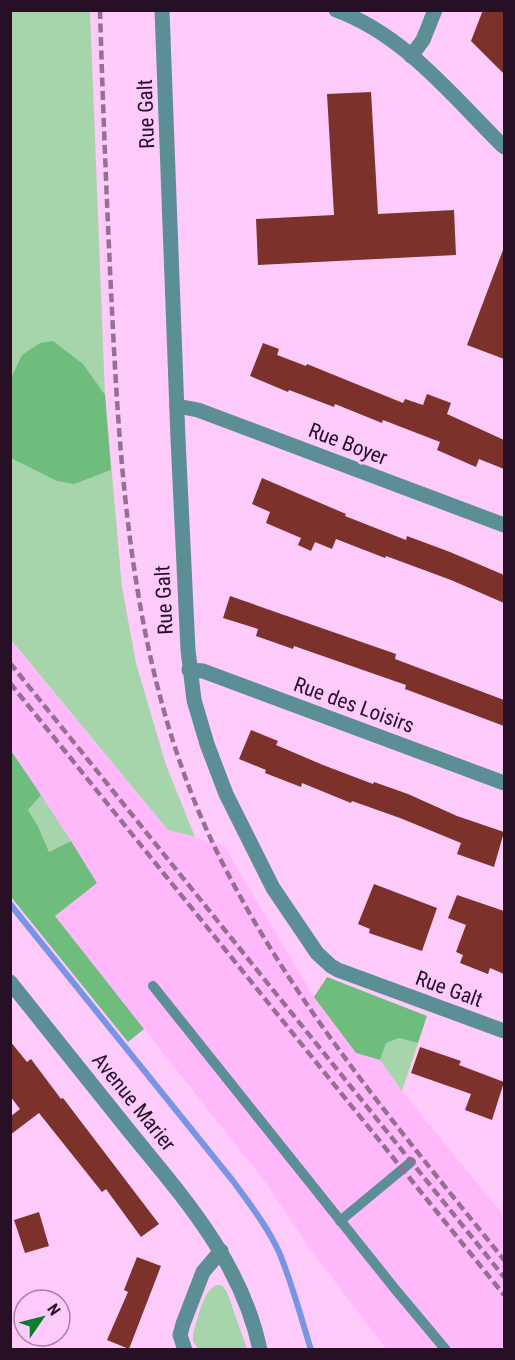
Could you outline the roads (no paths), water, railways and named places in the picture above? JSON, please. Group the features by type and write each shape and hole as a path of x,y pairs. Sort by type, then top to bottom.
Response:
{"street":[{"name":"Rue Galt","path":"162,10 189,670 198,714 226,794 273,888 317,953 338,970 504,1032"},
{"path":"336,10 381,32 411,56 504,147"},
{"path":"411,56 423,40 435,10"},
{"name":"Rue Boyer","path":"177,406 198,410 504,525"},
{"name":"Rue des Loisirs","path":"189,670 202,671 504,783"},
{"name":"Avenue Marier","path":"10,982 197,1215 221,1251 242,1292 260,1350"},
{"path":"185,1350 180,1335 183,1324 203,1272 221,1251"}],"lane":[{"path":"153,986 446,1350"},
{"path":"340,1221 411,1162"}],"waterway":[{"path":"10,904 258,1215 284,1264 311,1350"}],"railway":[{"path":"100,10 110,272 121,450 137,588 150,657 168,724 190,790 218,854 279,963 350,1065 504,1260"},
{"path":"10,663 504,1277"},
{"path":"10,683 504,1295"}]}
